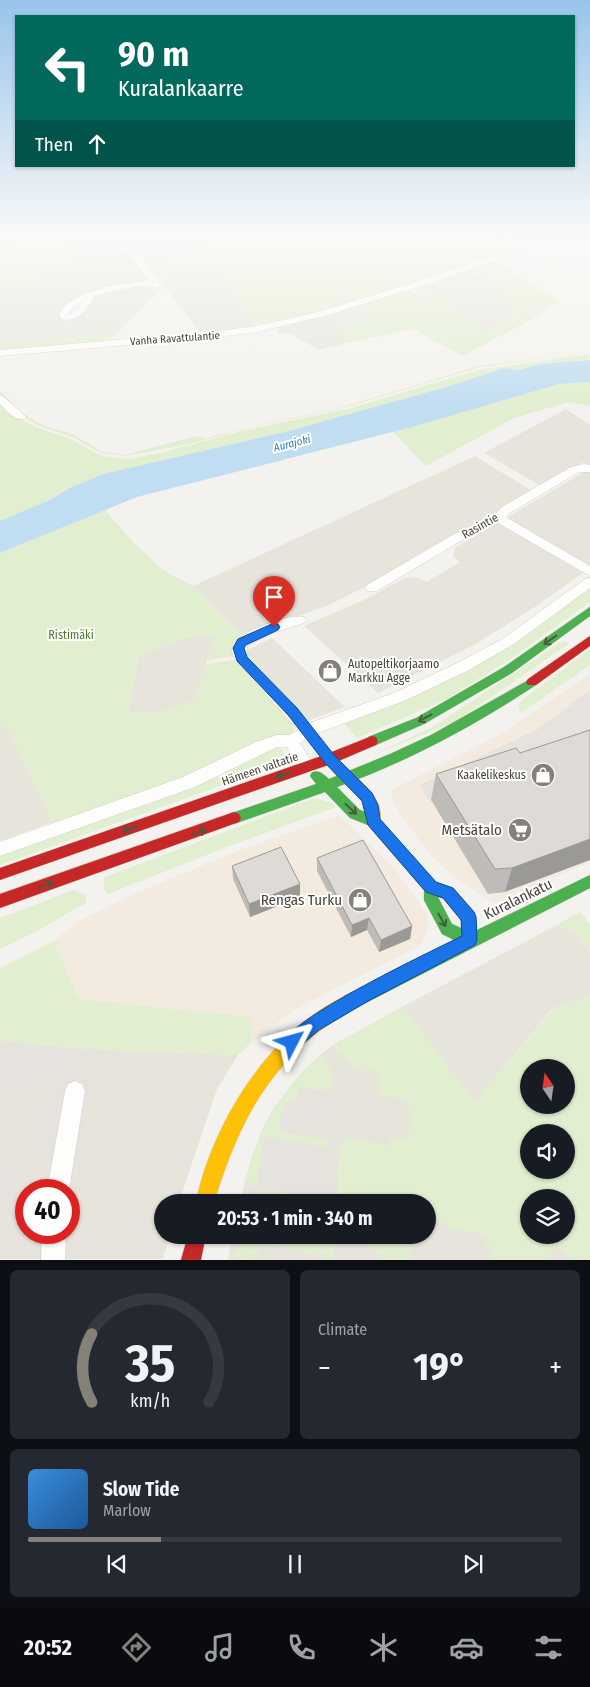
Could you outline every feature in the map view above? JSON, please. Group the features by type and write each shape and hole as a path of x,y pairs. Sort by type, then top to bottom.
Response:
{"main road":[{"name":"Hämeen valtatie","path":"0,874 329,759 420,721 508,670 590,611"},
{"path":"0,902 327,786 407,753 474,719 541,676 590,640"},
{"path":"329,759 367,797 372,805 373,821"},
{"path":"307,767 355,814 373,821 431,888 448,893 469,917 464,942 447,929 431,900 431,888"},
{"name":"Kuralankatu","path":"208,1194 230,1127 252,1088 281,1052 314,1024 464,942 590,881"},
{"path":"191,1260 195,1244"}],"street":[{"name":"Vanha Ravattulantie","path":"0,353 210,336 266,327 325,313 377,297"},
{"path":"0,398 13,412 21,417"},
{"name":"Rasintie","path":"372,588 460,536 499,518 506,510 576,469 584,467 590,469"},
{"path":"499,518 590,572"},
{"path":"0,850 189,782 262,746 277,741 291,741 307,731 399,697 462,667 510,640 590,582"},
{"path":"299,620 265,631 242,642 238,648 241,658 292,712 329,759"},
{"path":"291,741 307,767"},
{"path":"60,1179 75,1091"},
{"path":"53,1260 54,1244"}],"shaded area":[{"path":"0,297 86,297 74,300 60,313 69,319 80,315 91,299 96,297 153,297 114,334 15,342 0,341"},
{"path":"172,297 238,297 257,327 198,334 197,329"},
{"path":"437,297 507,297 499,299 520,312 508,318 511,321 485,333"},
{"path":"362,303 367,323 343,336 347,343 318,350 292,334 278,333 276,330 280,330 274,326"},
{"path":"566,409 590,425 590,465 583,462 541,486 484,453"},
{"path":"475,456 532,491 384,577 331,604 243,637 193,586"},
{"path":"586,471 590,473 590,567 506,518"},
{"path":"497,523 503,524 583,573 532,609 472,646 378,693 304,626 366,599 405,578 416,577 427,582 460,562 453,555 455,548"},
{"path":"215,635 194,701 159,712 128,712 139,656 185,638"},
{"path":"272,638 345,707 307,721 243,652"},
{"path":"590,674 590,862 494,903 454,877 430,854 404,820 392,799 391,790 501,734"},
{"path":"590,690 590,745 428,800 420,785 538,729"},
{"path":"0,727 7,727 52,822 0,841"},
{"path":"339,815 394,868 427,914 429,928 421,945 292,1011 251,1043 252,1017 78,999 54,941 75,923 136,893 235,852"},
{"path":"560,926 574,932 590,952 590,997 553,1008 475,1102 402,1007 551,928"},
{"path":"340,1040 416,1094 520,1224 520,1244 551,1244 590,1260 228,1260 231,1244 436,1244 436,1194 242,1194 252,1157 262,1130 275,1106 300,1074 320,1055"},
{"path":"0,1041 67,1048 238,1055 217,1089 182,1194 154,1194 154,1244 167,1244 163,1259 0,1259"},
{"path":"0,1041 67,1048 63,1068 94,1081 77,1160 42,1155 57,1082 41,1079 37,1092 0,1087"},
{"path":"299,1087 327,1092 325,1106 319,1105 315,1138 280,1131 281,1118 293,1120"},
{"path":"265,1137 326,1147 322,1182 335,1184 334,1194 300,1194 257,1186"},
{"path":"0,1165 25,1171 22,1179 15,1179 15,1199 8,1219 0,1217"}],"green space":[{"path":"154,297 110,340 197,334 104,342 99,340 97,342 0,351 0,341 15,342 114,334"},
{"path":"238,297 373,297 261,326 256,325"},
{"path":"382,297 437,297 485,333 511,321 508,318 519,312 499,299 507,297 553,297 560,302 463,356 413,329 347,343 343,336 332,330 367,323 362,303"},
{"path":"590,352 481,367 336,410 258,425 189,444 125,456 98,452 75,438 40,426 18,414 0,396 0,391 22,413 44,426 72,434 101,451 124,455 196,436 206,438 265,423 333,410 479,366"},
{"path":"590,354 588,360 540,364 518,370 504,368 446,387 289,431 103,474 68,489 52,499 0,521 0,403 10,414 35,427 73,440 95,453 107,457 129,459 160,453 246,430 348,409 478,370"},
{"path":"590,382 590,406 569,402 514,418 426,466 393,432 559,384"},
{"name":"Ristimäki","path":"105,510 134,543 163,570 193,586 243,637 235,641 236,656 207,660 215,635 185,638 139,656 128,712 159,712 193,701 206,664 235,660 240,662 294,724 293,734 208,769 56,824 52,822 7,727 0,727 0,553"},
{"path":"590,588 590,602 513,657 447,699 357,738 345,725 345,723 523,635"},
{"path":"561,642 569,644 456,721 370,756 431,728"},
{"path":"590,649 590,665 521,713 518,707 520,702"},
{"path":"274,747 282,749 285,756 282,761 240,776 219,772"},
{"path":"213,776 234,781 0,865 0,853"},
{"path":"315,798 332,803 336,807 232,845 108,894 103,889 105,877"},
{"path":"74,890 86,895 86,903 35,932 0,949 0,918"},
{"path":"580,912 590,924 590,952 574,933 563,927 551,928"},
{"path":"54,941 78,999 252,1017 251,1043 238,1055 67,1048 0,1041 0,968"},
{"path":"590,997 590,1259 572,1259 558,1247 546,1259 491,1259 491,1247 486,1246 486,1235 446,1228 446,1223 436,1221 436,1194 338,1194 337,1173 342,1140 345,1138 389,1145 390,1138 405,1141 406,1131 410,1132 412,1111 407,1110 408,1100 378,1095 379,1080 377,1074 371,1069 365,1072 357,1069 331,1046 402,1007 475,1102 554,1008"},
{"path":"320,1055 331,1071 330,1090 327,1092 299,1088 296,1101 289,1100 282,1112 280,1131 327,1140 326,1147 265,1137 256,1188 248,1179 244,1184 256,1147 272,1114 293,1083"},
{"path":"260,1189 290,1194 261,1194"},
{"path":"237,1244 260,1244 258,1255 254,1254 253,1259 234,1259"},
{"path":"260,1244 284,1244 283,1248"},
{"path":"288,1244 334,1244 333,1259 287,1249"},
{"path":"368,1244 411,1244 411,1259 382,1259"}],"water":[{"name":"Aurajoki","path":"590,360 590,382 559,384 412,427 137,497 0,553 0,521 52,499 68,489 103,474 289,431 446,387 504,368 518,370 540,364"}],"building":[{"name":"Metsätalo","path":"590,730 590,839 512,868 495,869 436,774 516,748 520,753"},
{"name":"Rengas Turku","path":"363,840 412,926 381,940 369,918 352,925 317,858"},
{"path":"281,847 300,884 249,904 232,866"}],"traffic: fast":[{"path":"372,741 420,721 508,670 590,611"},
{"path":"234,818 340,781 395,758 455,728 532,682"},
{"path":"317,776 355,814 373,821 431,888 448,893 469,917 469,939 447,929 431,900 431,888"},
{"path":"350,1002 590,881"}],"traffic: slow":[{"path":"338,768 367,797 372,805 373,821"},
{"path":"207,1194 226,1140 239,1112 255,1086 274,1062 296,1040 321,1020 350,1002"}],"traffic: jam":[{"path":"532,682 590,640"},
{"path":"0,874 329,759 372,741"},
{"path":"0,901 234,818"},
{"path":"191,1260 195,1244"}],"place":[{"name":"Autopeltikorjaamo Markku Agge","path":"330,671"},
{"name":"Kaakelikeskus","path":"543,775"},
{"name":"Metsätalo","path":"520,830"},
{"name":"Rengas Turku","path":"360,900"}],"route":[{"path":"274,627 242,642 238,648 241,658 292,712 316,745 367,797 372,805 373,821 431,888 448,893 469,917 469,940 364,995 314,1024 292,1042"}]}
